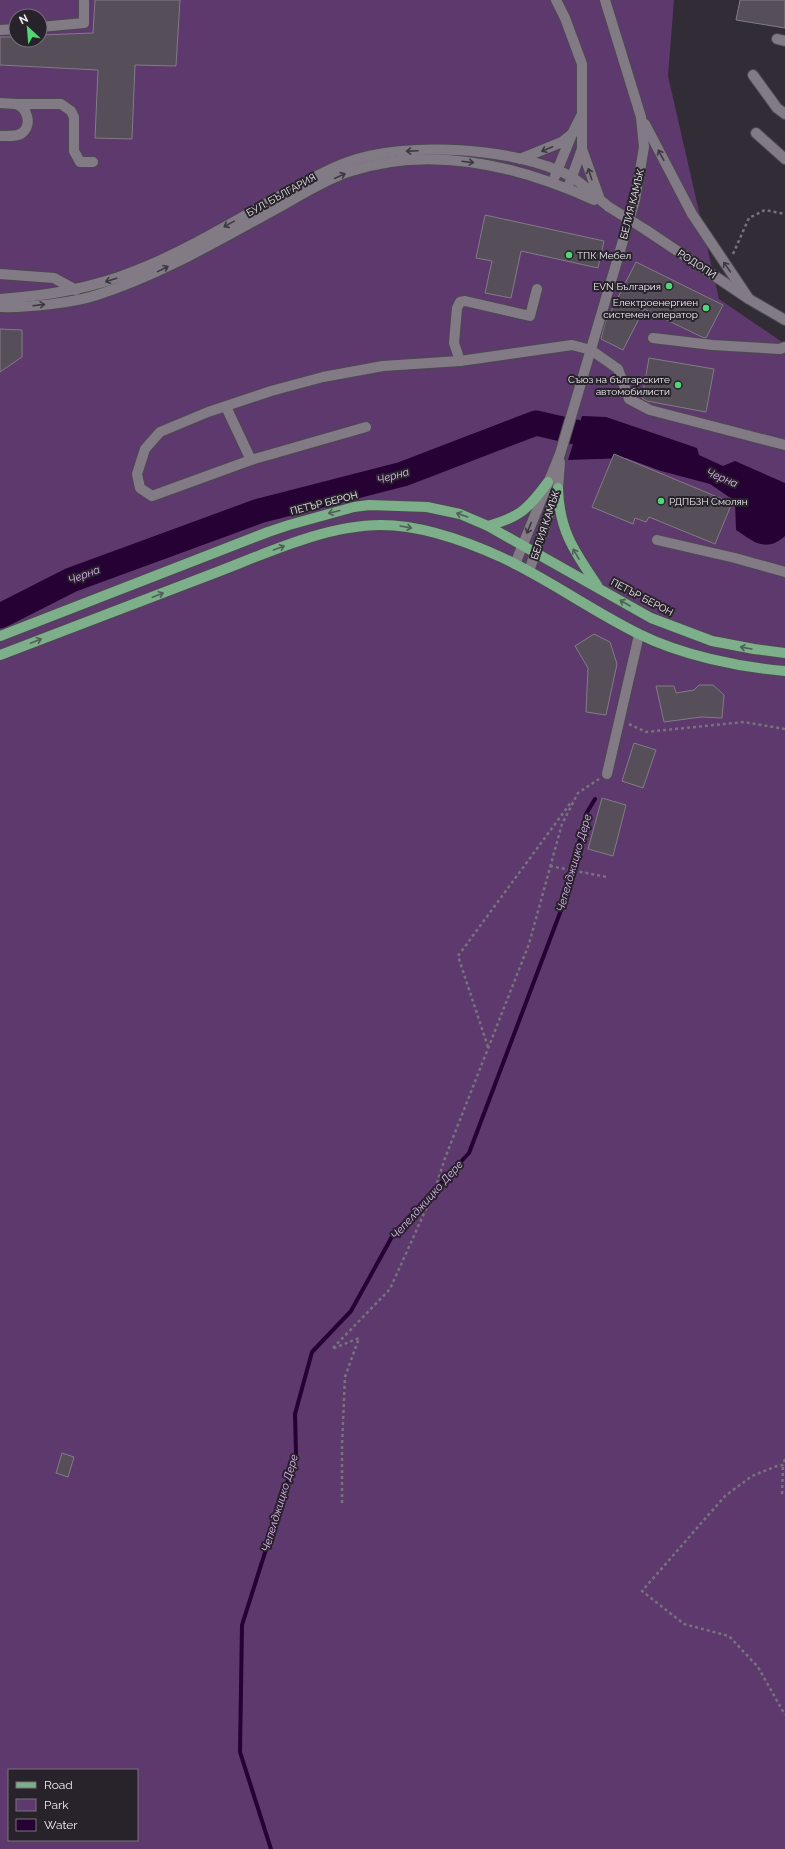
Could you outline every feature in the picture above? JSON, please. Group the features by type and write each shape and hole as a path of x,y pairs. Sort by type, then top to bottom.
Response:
{"main road":[{"path":"488,526 524,512 548,482"},
{"path":"558,488 560,514 564,531 598,587"},
{"name":"ПЕТЪР БЕРОН","path":"0,636 288,525 354,508 375,505 427,506 460,514 488,526 651,618 692,635 730,645 785,653"},
{"path":"0,655 282,547 341,530 381,525 398,526 423,531 459,541 515,564 640,635 702,656 748,666 785,671"}],"street":[{"path":"48,26 84,23 84,0"},
{"path":"556,0 565,18 582,64 582,149 599,199"},
{"name":"БЕЛИЯ КАМЪК","path":"515,564 560,454 641,174 644,147 641,117 605,0"},
{"path":"753,75 777,108 785,114"},
{"path":"0,103 61,104 71,111 74,118 74,151 80,162 93,162"},
{"path":"0,136 21,134 26,129 28,116 24,108 16,104"},
{"path":"553,182 572,134 582,114"},
{"path":"641,117 692,214 749,299"},
{"path":"756,133 785,159"},
{"path":"520,159 556,145 572,134"},
{"path":"567,188 582,149"},
{"name":"БУЛ. БЪЛГАРИЯ","path":"0,300 32,297 76,290 136,271 179,251 321,174 348,161 374,155 403,151 433,150 498,154 557,170 572,177"},
{"name":"БУЛ. БЪЛГАРИЯ","path":"0,307 14,308 96,296 142,279 186,258 323,184 347,173 374,165 403,160 462,161 493,165 553,182 567,188"},
{"name":"РОДОПИ","path":"572,177 609,206 749,299 785,320"},
{"name":"РОДОПИ","path":"567,188 609,206"},
{"path":"0,274 54,278 76,290"},
{"path":"460,361 454,343 457,308 460,302 465,301 530,316 537,289"},
{"path":"653,338 712,345 780,349 785,348"},
{"path":"366,427 251,460 152,496 140,488 137,474 144,449 160,432 271,391 323,377 383,366 460,361 572,345 591,350 618,369 628,399 650,410 785,445"},
{"path":"226,407 251,460"},
{"name":"БЕЛИЯ КАМЪК","path":"529,571 558,488 560,454"},
{"path":"658,540 735,558 785,572"},
{"path":"607,774 640,635"}],"path":[{"path":"734,260 733,253 749,218 765,210 785,214"},
{"path":"620,718 646,732 744,722 785,729"},
{"path":"488,1048 458,956 578,793 607,774"},
{"path":"342,1503 342,1445 345,1378 359,1338 332,1349 390,1289 435,1189 445,1158 529,944 562,824 578,793"},
{"path":"550,866 608,877"},
{"path":"782,1494 783,1466 785,1459"},
{"path":"783,1466 777,1466 752,1476 725,1496 642,1591 684,1624 728,1636 758,1667 785,1715"}],"green space":[{"path":"0,0 674,0 668,76 719,299 785,344 785,1849 0,1849"}],"water":[{"path":"582,416 606,417 697,448 699,455 723,466 735,461 785,483 785,536 772,544 766,545 754,542 736,530 735,501 710,484 661,471 626,458 568,460"}],"building":[{"path":"95,0 180,0 176,66 135,65 132,139 95,138 98,70 0,65 0,37 8,37 8,48 48,48 48,35 93,33"},
{"path":"740,0 785,0 785,28 736,20"},
{"name":"ТПК Мебел","path":"485,215 604,241 598,268 521,251 511,298 485,293 492,261 476,258"},
{"path":"636,262 723,305 706,338 644,309 623,350 601,339 605,323"},
{"path":"0,329 22,330 22,357 0,372"},
{"name":"Съюз на българските автомобилисти","path":"649,358 714,369 706,412 647,401 642,398"},
{"name":"РДПБЗН Смолян","path":"614,454 732,503 715,544 649,517 646,522 635,518 633,524 592,507"},
{"path":"594,634 610,642 617,664 606,715 586,712 588,668 575,646"},
{"path":"699,685 713,685 724,695 722,718 701,717 664,722 656,686 674,686 676,693 694,690"},
{"path":"634,743 656,750 643,788 622,781"},
{"path":"602,798 626,805 613,856 588,849"},
{"path":"62,1453 74,1457 68,1477 56,1473"}],"waterway":[{"name":"Черна","path":"0,616 71,580 259,511 403,474 536,423 610,440"},
{"name":"Чепелджицко Дере","path":"271,1849 240,1752 242,1625 296,1455 295,1414 312,1352 351,1311 394,1233 469,1153 566,897 586,814 595,799"}],"place":[{"name":"ТПК Мебел","path":"569,255"},
{"name":"EVN България","path":"669,286"},
{"name":"Електроенергиен системен оператор","path":"706,308"},
{"name":"Съюз на българските автомобилисти","path":"678,385"},
{"name":"РДПБЗН Смолян","path":"661,501"}]}
